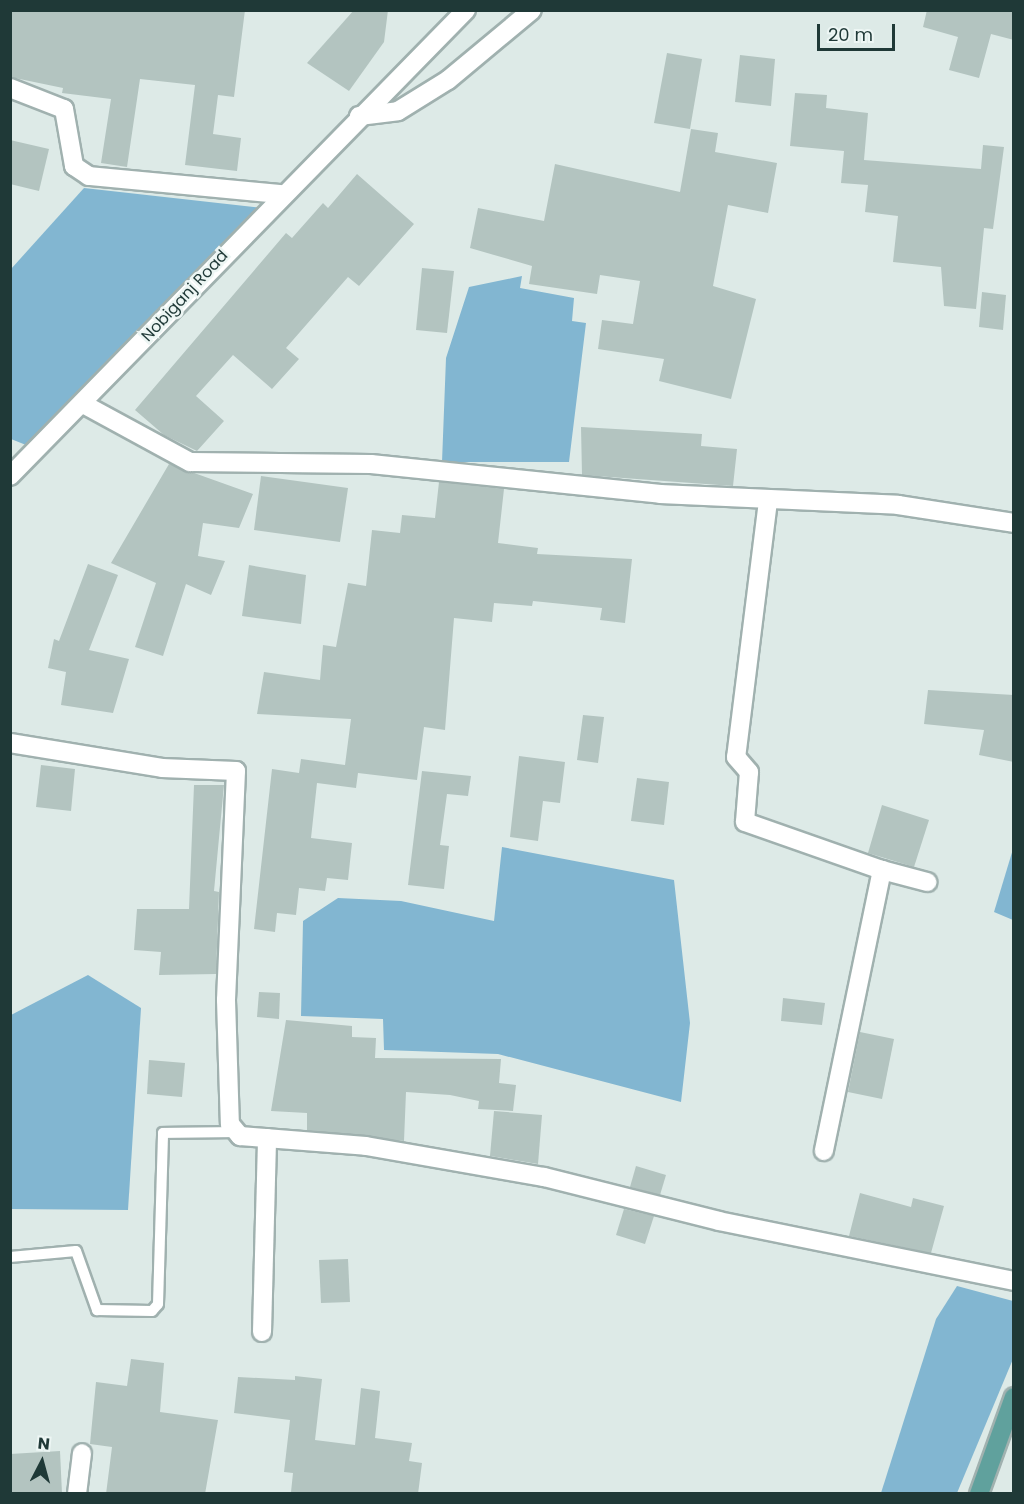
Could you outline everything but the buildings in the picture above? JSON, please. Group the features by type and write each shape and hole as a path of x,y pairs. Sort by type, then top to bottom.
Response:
{"main road":[{"path":"979,1494 1014,1397"}],"street":[{"name":"Nobiganj Road","path":"10,476 83,404 281,194 466,10"},
{"path":"359,116 399,111 448,80 532,10"},
{"path":"10,88 64,109 75,166 88,176 281,194"},
{"path":"83,404 190,462 371,464 768,501 898,505 1014,523"},
{"path":"768,501 736,757 749,772 745,822 882,870 927,882"},
{"path":"10,743 162,768 236,771 226,1000 234,1132 267,1138 366,1146 544,1177 1014,1281"},
{"path":"824,1151 882,870"},
{"path":"262,1332 267,1138"},
{"path":"77,1494 82,1453"}],"lane":[{"path":"10,1257 76,1251 97,1311 152,1311 158,1304 163,1133 234,1132"}],"water":[{"path":"84,188 262,208 26,445 11,439 11,269"},
{"path":"522,276 520,288 574,298 572,321 586,323 569,462 442,462 446,358 469,287"},
{"path":"502,847 674,880 690,1023 681,1102 498,1054 384,1050 383,1019 301,1016 303,921 338,898 401,901 494,921"},
{"path":"1013,849 1014,920 994,912"},
{"path":"88,975 141,1008 128,1210 11,1209 11,1015"},
{"path":"957,1286 1013,1301 1013,1359 957,1493 881,1493 936,1319"}]}
